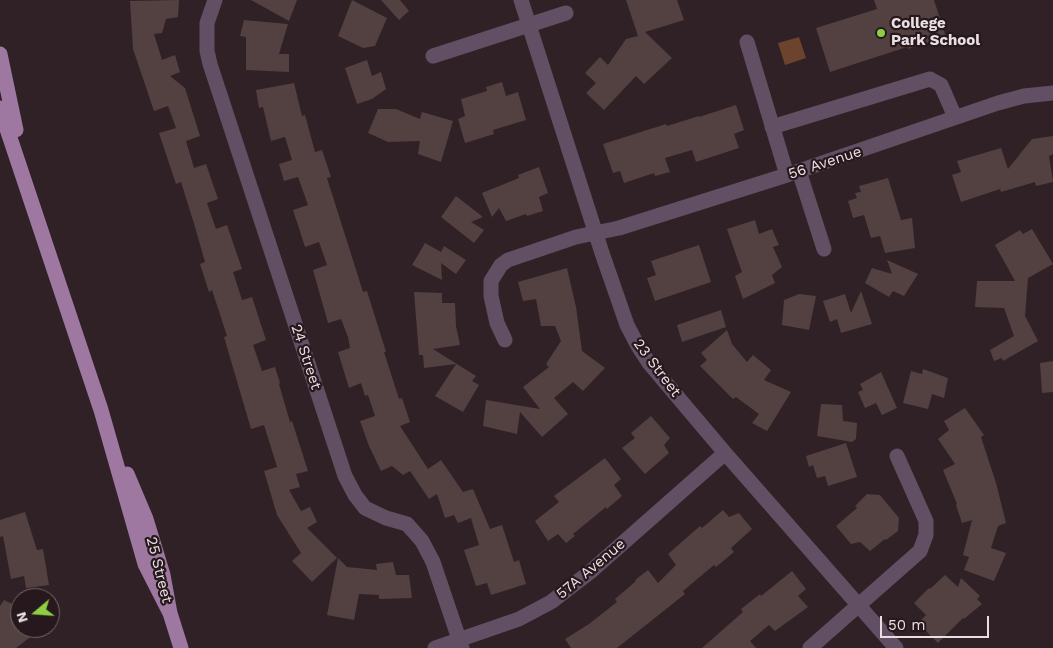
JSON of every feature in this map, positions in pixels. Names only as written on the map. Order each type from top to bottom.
[{"type":"main road","name":"25 Street","points":[[0,54],[30,193]]},
{"type":"main road","name":"25 Street","points":[[0,108],[101,410],[146,519],[164,575],[170,613],[181,648]]},
{"type":"street","name":"24 Street","points":[[215,0],[207,23],[206,36],[210,64],[346,476],[355,495],[365,508],[386,518],[408,524],[422,541],[433,562],[461,644]]},
{"type":"street","name":"23 Street","points":[[521,0],[627,325],[638,346],[649,363],[725,453],[896,648]]},
{"type":"street","points":[[433,56],[566,13]]},
{"type":"street","points":[[748,42],[772,127],[824,249]]},
{"type":"street","points":[[772,127],[930,78],[941,85],[954,117]]},
{"type":"street","name":"56 Avenue","points":[[505,340],[497,323],[490,296],[491,281],[501,265],[524,253],[576,237],[618,228],[793,173],[905,136],[954,117],[1024,96],[1053,94]]},
{"type":"street","name":"57A Avenue","points":[[435,648],[461,644],[518,620],[551,602],[590,572],[725,453]]},
{"type":"street","points":[[810,648],[920,551],[926,535],[926,521],[897,456]]},
{"type":"shaded area","points":[[799,37],[806,58],[785,65],[778,43]]},
{"type":"building","points":[[179,0],[178,17],[166,19],[162,33],[154,34],[162,60],[175,55],[180,72],[170,76],[185,88],[200,136],[186,141],[194,168],[206,164],[218,199],[207,203],[216,229],[227,225],[242,269],[233,272],[242,300],[252,297],[266,340],[253,345],[262,371],[275,367],[290,422],[292,421],[308,471],[296,474],[300,487],[289,490],[301,511],[310,507],[317,522],[307,528],[337,558],[312,582],[292,561],[301,553],[277,515],[264,471],[277,467],[264,425],[251,429],[224,337],[227,336],[212,290],[209,292],[200,264],[205,262],[195,227],[181,182],[176,184],[159,133],[176,128],[168,106],[154,111],[133,49],[130,1]]},
{"type":"building","points":[[251,0],[297,0],[289,21]]},
{"type":"building","points":[[352,0],[387,18],[375,46],[363,48],[338,36]]},
{"type":"building","points":[[381,0],[400,0],[409,11],[399,20]]},
{"type":"building","points":[[626,0],[677,0],[684,20],[645,32],[672,58],[644,84],[636,76],[604,110],[586,93],[596,83],[585,73],[600,57],[608,65],[626,39],[638,36]]},
{"type":"building","name":"College Park School","points":[[874,0],[934,0],[946,37],[908,49],[907,47],[830,72],[816,28],[877,9]]},
{"type":"building","points":[[244,20],[288,24],[279,54],[289,54],[289,72],[246,70],[246,37],[240,36]]},
{"type":"building","points":[[367,60],[372,76],[381,72],[386,89],[372,99],[357,104],[345,68]]},
{"type":"building","points":[[502,82],[506,96],[518,92],[526,120],[493,130],[494,134],[465,143],[458,119],[465,116],[461,99],[487,91],[486,87]]},
{"type":"building","points":[[294,83],[302,116],[305,115],[315,152],[322,150],[331,177],[327,178],[363,292],[367,291],[399,399],[402,398],[410,422],[400,426],[428,469],[441,460],[463,492],[473,489],[490,529],[502,525],[514,562],[519,560],[526,584],[491,595],[487,583],[476,586],[464,550],[479,545],[471,518],[458,523],[454,515],[445,518],[437,494],[429,499],[410,471],[403,475],[392,466],[381,471],[369,446],[360,421],[375,416],[368,395],[365,396],[361,383],[349,388],[338,352],[350,348],[348,337],[341,319],[328,323],[313,270],[327,265],[319,242],[305,247],[293,210],[308,205],[298,177],[284,181],[279,164],[292,160],[285,137],[271,141],[263,107],[259,108],[256,90]]},
{"type":"building","points":[[736,105],[744,130],[734,134],[739,148],[696,162],[692,150],[665,158],[670,172],[655,176],[654,173],[624,183],[620,171],[613,173],[603,144]]},
{"type":"building","points":[[378,109],[396,109],[420,119],[422,112],[453,121],[441,162],[418,154],[420,141],[388,142],[368,133]]},
{"type":"building","points":[[1053,136],[1053,154],[1049,156],[1053,182],[1036,186],[1035,182],[1001,192],[1000,189],[961,202],[952,175],[961,172],[957,161],[1001,148],[1008,169],[1032,139]]},
{"type":"building","points":[[539,167],[548,193],[539,197],[543,211],[527,216],[526,214],[506,221],[499,208],[492,217],[482,193],[519,178],[518,175]]},
{"type":"building","points":[[888,178],[901,220],[912,218],[915,248],[885,253],[880,236],[871,238],[864,215],[853,218],[848,201],[857,198],[855,193],[861,192],[859,186]]},
{"type":"building","points":[[456,196],[483,217],[471,222],[484,230],[474,243],[441,217]]},
{"type":"building","points":[[755,220],[759,234],[772,229],[779,245],[773,247],[782,267],[772,275],[775,283],[743,299],[735,276],[742,272],[727,229]]},
{"type":"building","points":[[1032,229],[1053,264],[1028,278],[1025,316],[1038,341],[1003,361],[1002,358],[994,361],[990,350],[1014,336],[1004,308],[975,307],[977,281],[1015,281],[995,245],[1020,230],[1023,234]]},
{"type":"building","points":[[425,243],[441,252],[444,246],[466,260],[456,274],[441,263],[442,280],[412,265]]},
{"type":"building","points":[[699,245],[711,282],[655,301],[647,278],[656,275],[651,261]]},
{"type":"building","points":[[887,260],[918,274],[904,296],[893,291],[889,297],[865,283],[872,268],[892,274]]},
{"type":"building","points":[[567,268],[576,307],[582,351],[605,368],[583,391],[573,382],[554,398],[568,414],[542,437],[520,412],[517,434],[483,426],[486,400],[540,409],[523,387],[549,367],[546,364],[561,341],[555,326],[541,326],[536,299],[523,301],[518,282]]},
{"type":"building","points":[[861,291],[872,324],[841,333],[837,319],[830,322],[823,301],[845,294],[851,313]]},
{"type":"building","points":[[414,292],[442,293],[442,303],[455,303],[456,326],[460,345],[433,349],[476,376],[472,381],[479,385],[463,412],[435,396],[456,364],[424,368],[423,355],[419,355]]},
{"type":"building","points":[[799,294],[816,296],[809,330],[782,325],[784,300]]},
{"type":"building","points":[[721,310],[726,327],[682,342],[677,325]]},
{"type":"building","points":[[727,330],[732,344],[747,362],[753,355],[771,370],[764,380],[791,392],[767,431],[752,423],[759,414],[736,397],[733,399],[700,366],[707,360],[701,353]]},
{"type":"building","points":[[1053,361],[1053,392],[1042,393],[1040,363]]},
{"type":"building","points":[[923,369],[948,378],[944,398],[932,394],[928,409],[903,403],[911,371],[922,374]]},
{"type":"building","points":[[881,372],[897,408],[882,415],[876,403],[865,408],[858,392],[863,390],[860,384]]},
{"type":"building","points":[[821,404],[842,405],[843,421],[857,423],[856,439],[852,442],[817,436]]},
{"type":"building","points":[[965,408],[984,435],[981,437],[996,483],[1006,523],[998,526],[991,548],[1006,553],[994,581],[964,570],[969,557],[963,555],[972,520],[962,523],[957,504],[943,470],[955,464],[938,439],[949,430],[944,421]]},
{"type":"building","points":[[651,416],[670,438],[664,445],[669,453],[645,474],[622,448],[635,438],[631,433]]},
{"type":"building","points":[[846,443],[857,477],[828,486],[825,476],[817,478],[813,465],[809,467],[806,456]]},
{"type":"building","points":[[605,458],[621,479],[614,485],[622,496],[573,534],[575,536],[566,543],[558,534],[548,541],[535,521],[559,502],[554,496]]},
{"type":"building","points":[[867,494],[880,495],[899,518],[898,531],[870,551],[860,542],[851,544],[836,526],[857,508],[855,506]]},
{"type":"building","points":[[723,510],[729,517],[739,513],[752,529],[731,548],[734,552],[716,567],[714,565],[683,591],[685,594],[617,648],[571,648],[565,639],[589,624],[617,602],[615,599],[648,570],[658,583],[676,565],[668,554],[700,526],[702,528]]},
{"type":"building","points":[[25,512],[37,550],[43,549],[49,585],[26,588],[24,576],[11,579],[3,536],[0,537],[0,520]]},
{"type":"building","points":[[338,558],[347,567],[377,570],[376,564],[393,562],[396,575],[409,575],[412,598],[379,599],[379,595],[359,594],[354,620],[327,615]]},
{"type":"building","points":[[792,571],[806,589],[798,596],[808,607],[775,631],[769,625],[750,641],[756,648],[702,648],[743,612],[741,609],[760,594],[761,596]]},
{"type":"building","points":[[945,575],[958,587],[961,578],[980,596],[977,599],[982,604],[963,618],[938,643],[918,623],[926,615],[914,603]]},
{"type":"building","points":[[4,600],[10,603],[10,638],[29,638],[16,648],[0,648],[0,606]]},
{"type":"place","name":"College Park School","points":[[881,33]]}]
